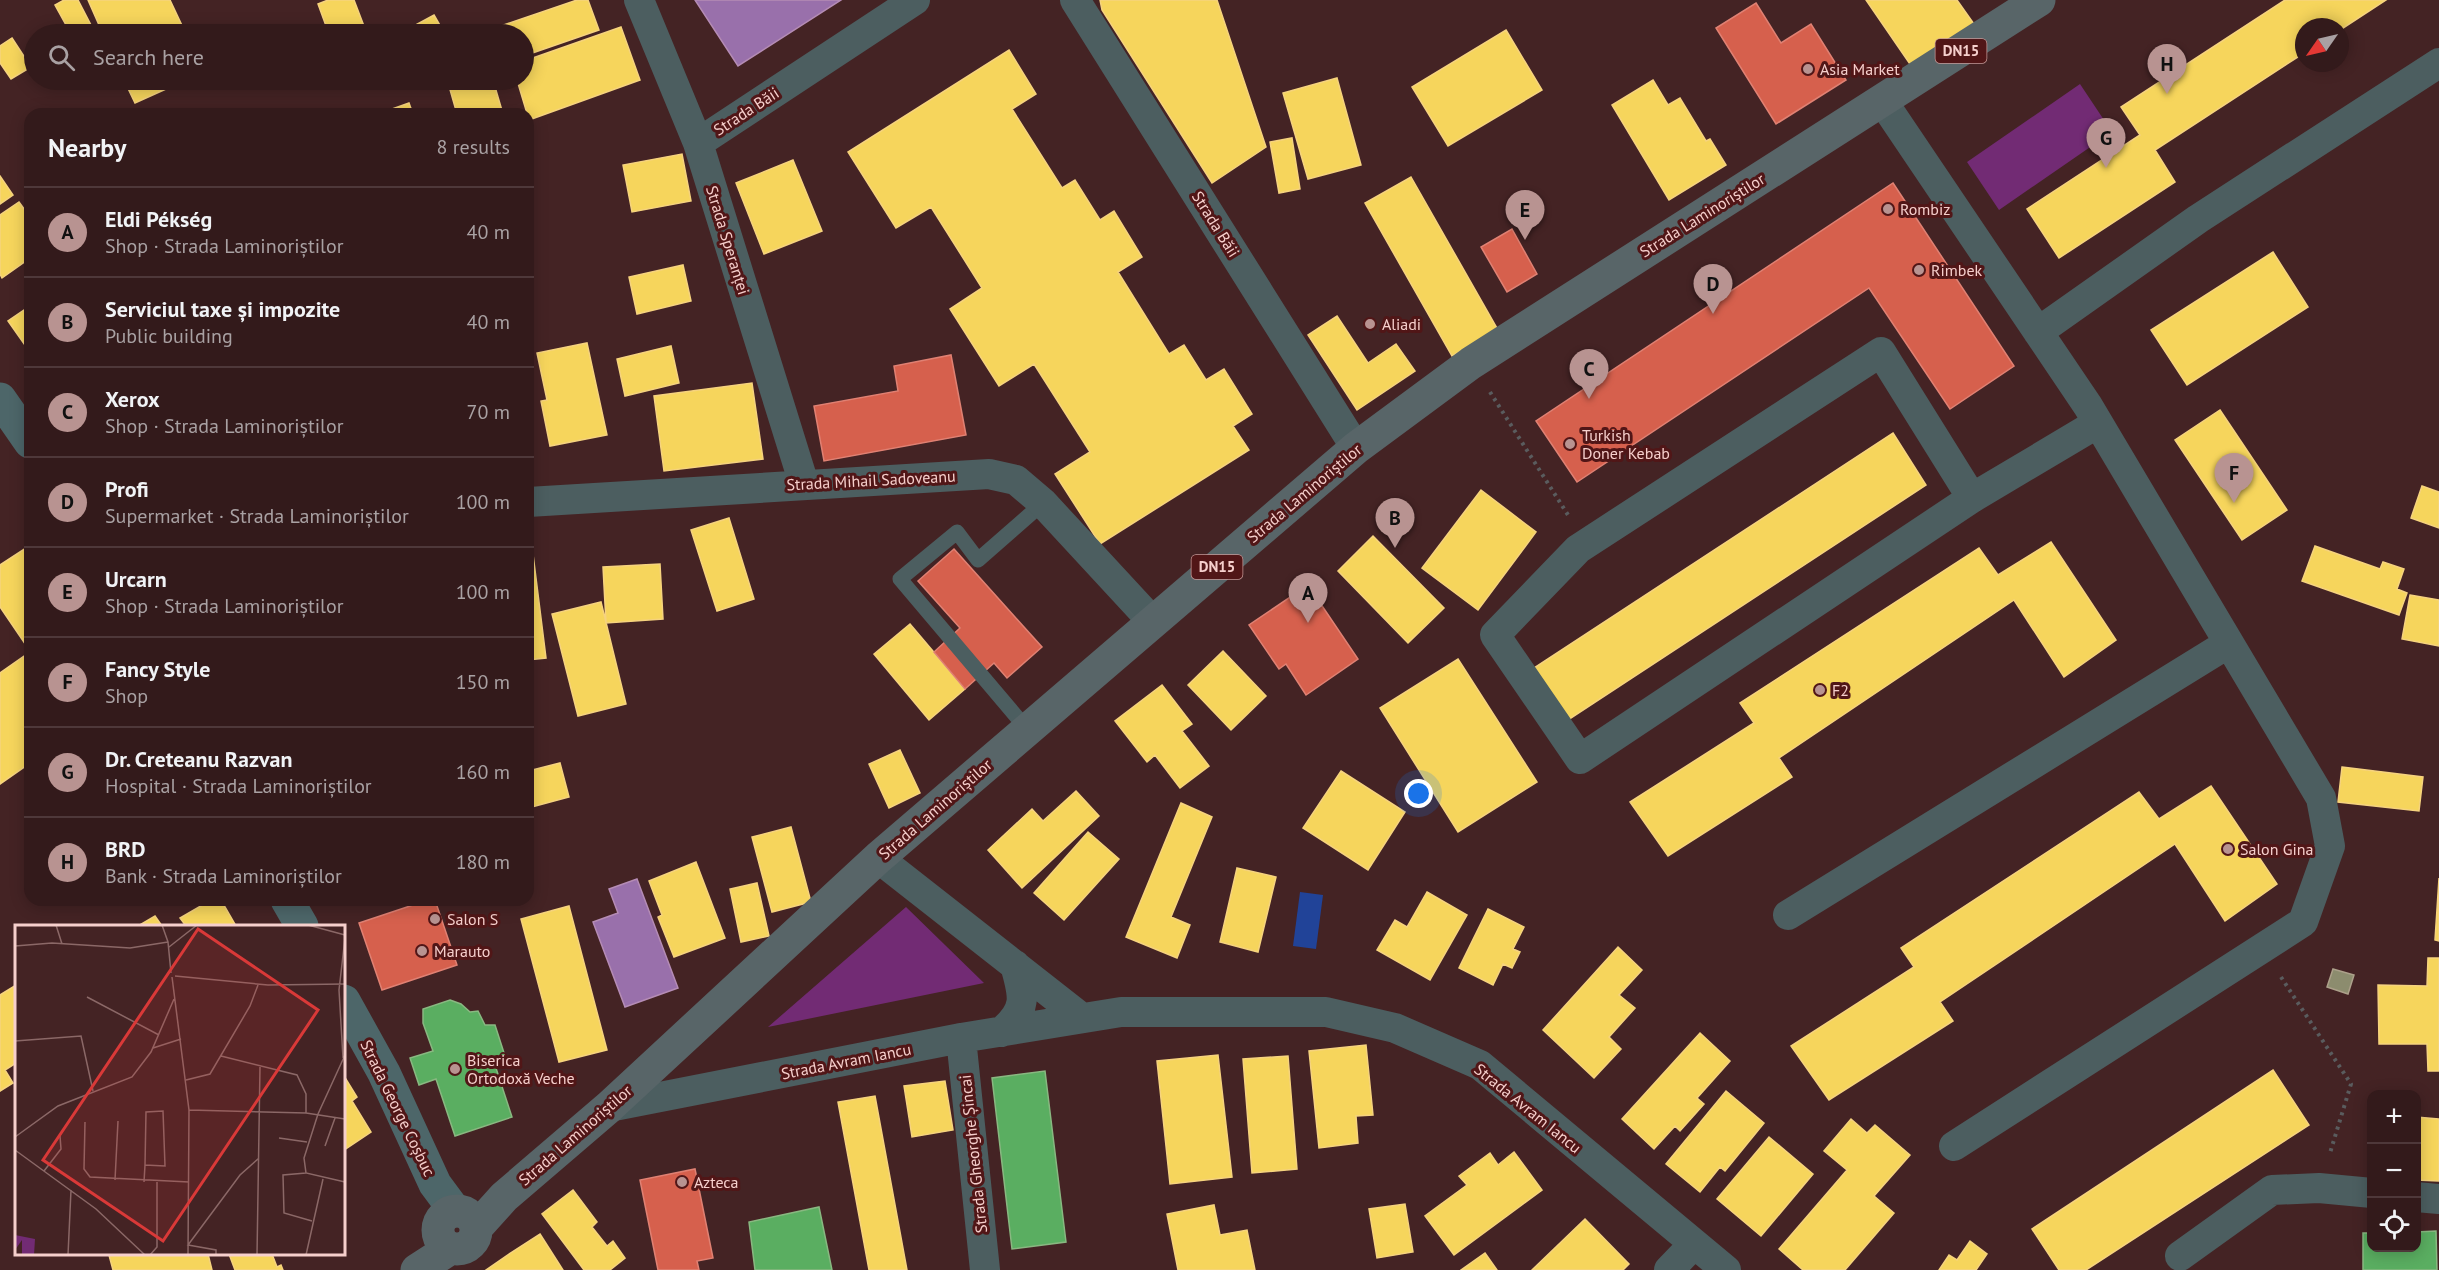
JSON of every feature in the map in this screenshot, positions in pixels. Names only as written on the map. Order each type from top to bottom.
[{"type":"main road","name":"Strada Laminoriștilor","points":[[418,1269],[455,1226],[504,1197],[609,1107],[878,858],[1356,448],[1471,363],[1883,102],[2039,0]]},
{"type":"main road","points":[[0,399],[24,433]]},
{"type":"main road","points":[[290,906],[301,925]]},
{"type":"main road","name":"Strada George Coșbuc","points":[[345,1003],[384,1073],[455,1226]]},
{"type":"street","name":"Strada Speranței","points":[[639,0],[698,143],[804,484]]},
{"type":"street","name":"Strada Băii","points":[[698,143],[915,0]]},
{"type":"street","name":"Strada Băii","points":[[1075,0],[1356,448]]},
{"type":"street","points":[[2038,332],[2198,219],[2439,63]]},
{"type":"street","points":[[1883,102],[2098,423],[2321,798],[2330,846],[2303,922],[1954,1146]]},
{"type":"street","points":[[1972,498],[1881,352],[1586,543],[1495,635],[1580,759],[1972,498],[2098,423]]},
{"type":"street","name":"Strada Mihail Sadoveanu","points":[[534,502],[989,474],[1016,480],[1042,503],[1153,622]]},
{"type":"street","points":[[1788,915],[2229,643]]},
{"type":"street","points":[[878,858],[1082,1018]]},
{"type":"street","points":[[1001,1032],[1015,1020],[1022,1005],[1022,988],[1015,965]]},
{"type":"street","name":"Strada Avram Iancu","points":[[609,1107],[961,1038],[1121,1012],[1326,1012],[1395,1028],[1479,1065],[1726,1270]]},
{"type":"street","name":"Strada Gheorghe Șincai","points":[[961,1038],[985,1270]]},
{"type":"street","points":[[2180,1256],[2272,1190],[2319,1188],[2367,1193]]},
{"type":"street","points":[[2421,1197],[2439,1199]]},
{"type":"street","points":[[1669,1270],[1694,1244]]},
{"type":"lane","points":[[1027,729],[900,579],[957,532],[978,560],[1042,503]]},
{"type":"path","points":[[1471,363],[1586,543]]},
{"type":"path","points":[[2263,948],[2351,1084],[2319,1188]]},
{"type":"shaded area","points":[[2080,84],[2112,132],[1999,210],[1967,162]]},
{"type":"shaded area","points":[[906,907],[984,983],[768,1027]]},
{"type":"water","points":[[1300,892],[1323,895],[1316,949],[1293,946]]},
{"type":"building: Homes","points":[[64,0],[78,0],[90,24],[65,24],[55,5]]},
{"type":"building: Homes","points":[[88,0],[170,0],[181,24],[99,24]]},
{"type":"building: Homes","points":[[328,0],[354,0],[363,24],[325,24],[318,4]]},
{"type":"building: Homes","points":[[577,0],[588,0],[599,30],[534,53],[534,24],[506,24]]},
{"type":"building: Homes","points":[[1100,0],[1217,0],[1266,147],[1212,183],[1102,10]]},
{"type":"building: Homes","points":[[1866,0],[1957,0],[1974,24],[1912,67]]},
{"type":"building: Homes","points":[[2285,0],[2386,0],[2349,24],[2349,18],[2295,18],[2295,59],[2155,150],[2175,182],[2059,258],[2027,209],[2140,135],[2121,107]]},
{"type":"building: Homes","points":[[434,15],[439,24],[417,24]]},
{"type":"building: Homes","points":[[621,27],[640,80],[534,118],[534,108],[525,108],[520,90],[534,90],[534,57]]},
{"type":"building: Homes","points":[[1506,30],[1542,90],[1448,146],[1412,87]]},
{"type":"building: Homes","points":[[12,38],[24,56],[24,71],[11,79],[0,63],[0,46]]},
{"type":"building: Homes","points":[[1009,50],[1036,94],[1012,109],[1062,188],[1075,180],[1100,220],[1114,211],[1142,257],[1118,272],[1169,354],[1184,345],[1206,380],[1224,369],[1252,414],[1233,426],[1249,450],[1100,544],[1055,474],[1090,452],[1034,364],[999,386],[950,309],[982,288],[931,207],[896,228],[848,152]]},
{"type":"building: Homes","points":[[1337,78],[1361,165],[1308,179],[1283,93]]},
{"type":"building: Homes","points":[[1653,80],[1668,105],[1680,98],[1706,141],[1710,139],[1726,165],[1669,200],[1612,105]]},
{"type":"building: Homes","points":[[129,90],[164,90],[135,103]]},
{"type":"building: Homes","points":[[450,90],[496,90],[501,108],[455,108]]},
{"type":"building: Homes","points":[[409,103],[411,108],[395,108]]},
{"type":"building: Homes","points":[[1292,138],[1300,189],[1279,193],[1270,142]]},
{"type":"building: Homes","points":[[682,154],[691,201],[632,212],[623,165]]},
{"type":"building: Homes","points":[[793,160],[822,231],[764,254],[736,183]]},
{"type":"building: Homes","points":[[0,176],[13,195],[0,204]]},
{"type":"building: Homes","points":[[1411,177],[1498,330],[1452,356],[1365,203]]},
{"type":"building: Homes","points":[[19,202],[24,209],[24,262],[2,278],[0,274],[0,215]]},
{"type":"building: Homes","points":[[2273,252],[2308,307],[2187,385],[2151,330]]},
{"type":"building: Homes","points":[[683,265],[691,301],[637,314],[629,277]]},
{"type":"building: Homes","points":[[24,310],[24,344],[8,321]]},
{"type":"building: Homes","points":[[1337,316],[1368,363],[1396,344],[1415,371],[1357,410],[1308,335]]},
{"type":"building: Homes","points":[[587,343],[607,435],[550,446],[541,401],[547,400],[537,353]]},
{"type":"building: Homes","points":[[671,346],[679,383],[625,396],[617,359]]},
{"type":"building: Homes","points":[[752,383],[763,459],[664,471],[654,396]]},
{"type":"building: Homes","points":[[2220,410],[2287,510],[2242,540],[2175,440]]},
{"type":"building: Homes","points":[[1893,433],[1926,485],[1568,720],[1534,668]]},
{"type":"building: Homes","points":[[2422,486],[2439,492],[2439,528],[2411,518]]},
{"type":"building: Homes","points":[[1481,490],[1536,532],[1478,610],[1422,568]]},
{"type":"building: Homes","points":[[729,518],[754,599],[717,611],[691,530]]},
{"type":"building: Homes","points":[[1373,536],[1444,608],[1408,643],[1338,571]]},
{"type":"building: Homes","name":"F2","points":[[2051,542],[2116,640],[2064,677],[2014,600],[1779,758],[1792,777],[1668,856],[1630,802],[1754,723],[1740,703],[1979,548],[1998,575]]},
{"type":"building: Homes","points":[[2315,546],[2380,569],[2383,562],[2404,569],[2397,589],[2407,593],[2399,615],[2302,581]]},
{"type":"building: Homes","points":[[24,549],[24,642],[0,607],[0,565]]},
{"type":"building: Homes","points":[[534,562],[546,658],[534,659]]},
{"type":"building: Homes","points":[[660,564],[663,619],[606,623],[603,567]]},
{"type":"building: Homes","points":[[2410,595],[2439,600],[2439,646],[2402,639]]},
{"type":"building: Homes","points":[[601,602],[626,704],[578,716],[552,614]]},
{"type":"building: Homes","points":[[910,624],[965,689],[929,720],[874,654]]},
{"type":"building: Homes","points":[[1223,651],[1266,696],[1231,730],[1188,685]]},
{"type":"building: Homes","points":[[24,656],[24,767],[0,784],[0,673]]},
{"type":"building: Homes","points":[[1458,659],[1537,782],[1458,832],[1380,708]]},
{"type":"building: Homes","points":[[1162,685],[1192,724],[1182,731],[1209,766],[1180,788],[1155,755],[1147,762],[1115,721]]},
{"type":"building: Homes","points":[[900,750],[920,793],[889,808],[869,764]]},
{"type":"building: Homes","points":[[560,763],[569,797],[534,806],[534,770]]},
{"type":"building: Homes","points":[[2342,767],[2423,777],[2419,811],[2338,802]]},
{"type":"building: Homes","points":[[1341,771],[1405,812],[1368,870],[1303,828]]},
{"type":"building: Homes","points":[[2211,786],[2277,884],[2225,921],[2175,844],[1940,1002],[1953,1021],[1829,1100],[1791,1046],[1914,967],[1901,948],[2139,792],[2159,819]]},
{"type":"building: Homes","points":[[1076,791],[1099,816],[1022,888],[988,850],[1032,809],[1043,821]]},
{"type":"building: Homes","points":[[1181,803],[1212,817],[1171,917],[1190,925],[1177,958],[1126,937]]},
{"type":"building: Homes","points":[[791,827],[811,902],[772,912],[752,837]]},
{"type":"building: Homes","points":[[1088,832],[1119,859],[1064,920],[1034,893]]},
{"type":"building: Homes","points":[[696,862],[725,938],[674,957],[658,917],[662,915],[649,881]]},
{"type":"building: Homes","points":[[1237,868],[1276,877],[1258,952],[1220,942]]},
{"type":"building: Homes","points":[[2439,878],[2439,941],[2435,940]]},
{"type":"building: Homes","points":[[757,883],[769,936],[741,942],[730,889]]},
{"type":"building: Homes","points":[[1427,892],[1467,915],[1430,980],[1377,950],[1395,920],[1407,927]]},
{"type":"building: Homes","points":[[201,906],[224,906],[235,925],[185,925],[180,918]]},
{"type":"building: Homes","points":[[569,906],[607,1050],[559,1062],[521,919]]},
{"type":"building: Homes","points":[[1488,909],[1524,927],[1513,949],[1520,952],[1512,968],[1503,964],[1493,985],[1459,968]]},
{"type":"building: Homes","points":[[155,916],[161,925],[140,925]]},
{"type":"building: Homes","points":[[1618,947],[1642,970],[1619,995],[1635,1008],[1609,1037],[1621,1049],[1594,1078],[1543,1030]]},
{"type":"building: Homes","points":[[2428,958],[2439,958],[2439,1071],[2428,1071],[2427,1044],[2379,1044],[2378,985],[2427,986]]},
{"type":"building: Homes","points":[[15,986],[15,1064],[5,1070],[13,1083],[0,1091],[0,995]]},
{"type":"building: Homes","points":[[1700,1033],[1730,1061],[1697,1098],[1704,1104],[1680,1131],[1675,1126],[1654,1149],[1622,1119]]},
{"type":"building: Homes","points":[[1366,1045],[1373,1115],[1356,1116],[1358,1143],[1319,1148],[1309,1051]]},
{"type":"building: Homes","points":[[1218,1055],[1232,1177],[1170,1184],[1157,1061]]},
{"type":"building: Homes","points":[[1288,1056],[1297,1169],[1252,1173],[1243,1059]]},
{"type":"building: Homes","points":[[2273,1070],[2309,1125],[2086,1270],[2059,1270],[2032,1229]]},
{"type":"building: Homes","points":[[345,1078],[357,1097],[352,1101],[371,1132],[345,1149]]},
{"type":"building: Homes","points":[[945,1081],[953,1130],[912,1137],[904,1086]]},
{"type":"building: Homes","points":[[1726,1091],[1764,1123],[1725,1171],[1720,1167],[1700,1192],[1666,1164]]},
{"type":"building: Homes","points":[[875,1096],[907,1270],[869,1270],[838,1102]]},
{"type":"building: Homes","points":[[2421,1117],[2439,1119],[2439,1181],[2421,1180]]},
{"type":"building: Homes","points":[[1851,1119],[1867,1133],[1875,1125],[1910,1155],[1874,1196],[1894,1213],[1845,1270],[1803,1270],[1779,1249],[1847,1170],[1824,1151]]},
{"type":"building: Homes","points":[[1769,1137],[1813,1174],[1761,1236],[1717,1199]]},
{"type":"building: Homes","points":[[1514,1152],[1542,1190],[1454,1255],[1425,1216],[1467,1185],[1459,1176],[1490,1153],[1498,1165]]},
{"type":"building: Homes","points":[[573,1190],[597,1222],[592,1227],[607,1246],[613,1241],[625,1258],[610,1270],[584,1270],[542,1214]]},
{"type":"building: Homes","points":[[1405,1204],[1413,1252],[1377,1258],[1369,1209]]},
{"type":"building: Homes","points":[[1214,1205],[1220,1235],[1247,1230],[1255,1270],[1178,1270],[1167,1214]]},
{"type":"building: Homes","points":[[1585,1219],[1629,1264],[1623,1270],[1532,1270]]},
{"type":"building: Homes","points":[[540,1234],[563,1270],[486,1270],[512,1252]]},
{"type":"building: Homes","points":[[1970,1241],[1987,1254],[1976,1270],[1939,1270],[1949,1255],[1957,1260]]},
{"type":"building: Homes","points":[[1485,1253],[1497,1270],[1461,1270]]},
{"type":"building: Homes","points":[[109,1255],[208,1255],[212,1270],[113,1270]]},
{"type":"building: Homes","points":[[229,1255],[272,1255],[277,1267],[281,1265],[283,1270],[235,1270]]},
{"type":"building: Shops","points":[[1756,3],[1781,43],[1811,24],[1846,80],[1776,124],[1716,28]]},
{"type":"building: Shops","points":[[1893,183],[2014,366],[1950,409],[1869,288],[1577,482],[1536,421]]},
{"type":"building: Shops","points":[[1512,229],[1537,274],[1507,292],[1481,247]]},
{"type":"building: Shops","points":[[951,355],[966,435],[824,461],[814,406],[898,391],[894,366]]},
{"type":"building: Shops","points":[[954,549],[1042,647],[1007,678],[994,663],[965,689],[934,652],[960,628],[918,581]]},
{"type":"building: Shops","points":[[1308,585],[1358,659],[1306,695],[1286,664],[1279,669],[1249,625]]},
{"type":"building: Shops","points":[[410,906],[437,906],[457,965],[382,990],[359,923]]},
{"type":"building: Shops","points":[[695,1169],[713,1258],[697,1261],[699,1270],[658,1270],[640,1180]]},
{"type":"building: Offices","points":[[695,0],[841,0],[738,66]]},
{"type":"building: Offices","points":[[637,879],[678,988],[625,1007],[593,922],[618,913],[609,889]]},
{"type":"building: Public","name":"Biserica Ortodoxă Veche","points":[[450,1000],[461,1004],[470,1012],[478,1011],[485,1025],[495,1025],[505,1056],[493,1059],[512,1117],[455,1136],[436,1079],[419,1085],[410,1058],[433,1051],[423,1023],[423,1009]]},
{"type":"building: Public","points":[[1045,1071],[1066,1242],[1012,1249],[992,1078]]},
{"type":"building: Public","points":[[819,1207],[832,1270],[755,1270],[749,1222]]},
{"type":"building: Public","points":[[2436,1231],[2437,1270],[2363,1270],[2363,1233],[2367,1233],[2367,1252],[2421,1252],[2421,1232]]},
{"type":"building: Industry","points":[[2333,969],[2354,975],[2348,994],[2327,987]]},
{"type":"place","name":"Asia Market","points":[[1808,69]]},
{"type":"place","name":"BRD","points":[[2167,94]]},
{"type":"place","name":"Dr. Creteanu Razvan","points":[[2106,168]]},
{"type":"place","name":"Rombiz","points":[[1888,209]]},
{"type":"place","name":"Urcarn","points":[[1525,240]]},
{"type":"place","name":"Rimbek","points":[[1919,270]]},
{"type":"place","name":"Profi","points":[[1713,314]]},
{"type":"place","name":"Aliadi","points":[[1370,324]]},
{"type":"place","name":"Xerox","points":[[1589,399]]},
{"type":"place","name":"Turkish Doner Kebab","points":[[1570,444]]},
{"type":"place","name":"Fancy Style","points":[[2234,503]]},
{"type":"place","name":"Serviciul taxe și impozite","points":[[1395,548]]},
{"type":"place","name":"Eldi Pékség","points":[[1308,623]]},
{"type":"place","name":"F2","points":[[1820,690]]},
{"type":"place","name":"Salon Gina","points":[[2228,849]]},
{"type":"place","name":"Salon S","points":[[435,919]]},
{"type":"place","name":"Marauto","points":[[422,951]]},
{"type":"place","name":"Biserica Ortodoxă Veche","points":[[455,1069]]},
{"type":"place","name":"Azteca","points":[[682,1182]]}]
